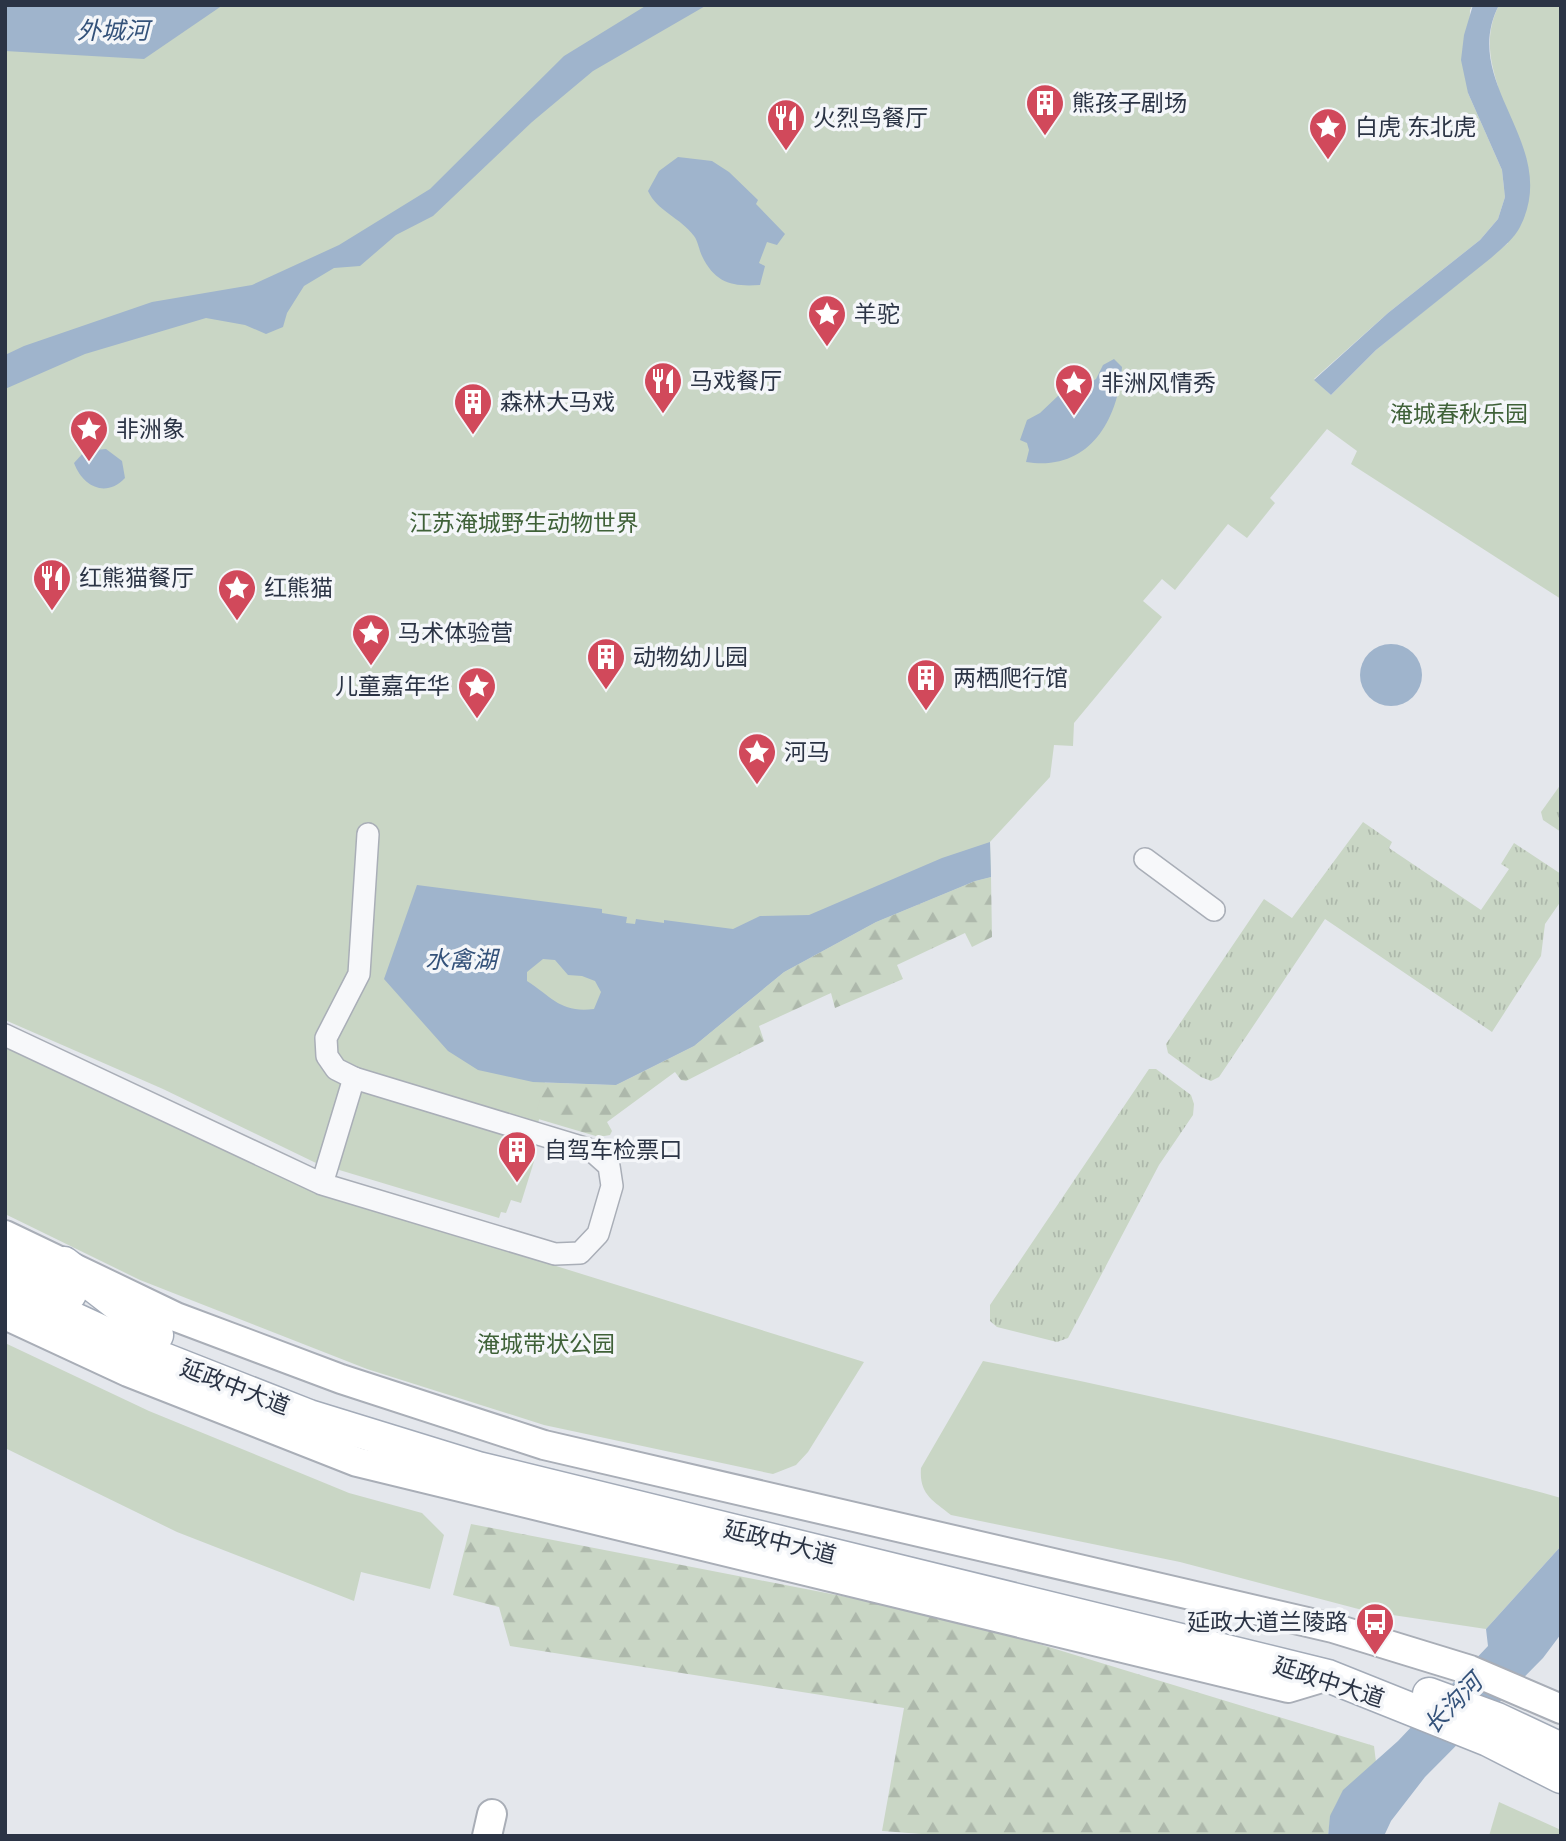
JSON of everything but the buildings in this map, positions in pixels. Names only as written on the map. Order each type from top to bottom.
[{"type":"main road","name":"延政中大道","points":[[5,1262],[158,1335],[311,1396],[479,1450],[1329,1666],[1493,1730],[1561,1749]]},
{"type":"main road","points":[[64,1263],[158,1335]]},
{"type":"main road","name":"延政中大道","points":[[5,1287],[146,1352],[309,1416],[478,1468],[1329,1666]]},
{"type":"main road","name":"延政中大道","points":[[1493,1730],[1561,1777]]},
{"type":"street","points":[[5,1035],[322,1184],[555,1254],[580,1253],[598,1234],[612,1186],[609,1166],[591,1150],[354,1078],[336,1069],[327,1056],[326,1038],[359,974],[368,834]]},
{"type":"street","points":[[1145,859],[1214,910]]},
{"type":"street","points":[[322,1184],[354,1078]]},
{"type":"street","points":[[5,1235],[176,1317],[341,1379],[544,1445],[1333,1628],[1470,1670],[1561,1709]]},
{"type":"street","points":[[5,1315],[128,1372],[357,1462],[1288,1688],[1329,1666]]},
{"type":"green space","name":"江苏淹城野生动物世界","points":[[5,5],[1473,5],[1470,10],[1468,93],[1502,170],[1505,197],[1498,219],[1480,240],[1388,313],[1314,379],[1331,395],[1376,350],[1508,243],[1498,86],[1490,46],[1492,26],[1499,5],[1561,5],[1561,599],[1351,464],[1357,451],[1327,429],[1270,498],[1275,503],[1247,538],[1228,524],[1175,590],[1162,579],[1143,601],[1162,617],[1074,723],[1073,746],[1054,745],[1050,777],[990,842],[991,877],[975,881],[876,922],[784,972],[694,1046],[616,1085],[545,1082],[537,1110],[541,1112],[530,1153],[536,1155],[521,1203],[511,1200],[506,1213],[501,1212],[499,1218],[316,1163],[163,1089],[5,1020]]},
{"type":"green space","points":[[1561,784],[1561,832],[1543,820],[1541,812]]},
{"type":"green space","points":[[1363,822],[1392,842],[1389,848],[1481,910],[1509,869],[1501,864],[1514,843],[1561,874],[1561,901],[1545,924],[1541,956],[1492,1032],[1325,919],[1219,1077],[1211,1081],[1201,1077],[1168,1053],[1166,1044],[1264,899],[1292,918]]},
{"type":"green space","points":[[991,877],[992,937],[972,947],[965,933],[897,965],[903,979],[835,1008],[831,993],[759,1026],[764,1041],[686,1081],[681,1080],[675,1072],[607,1122],[612,1131],[610,1135],[599,1137],[346,1062],[533,1082],[616,1085],[694,1046],[784,972],[876,922],[975,881]]},
{"type":"green space","name":"淹城带状公园","points":[[5,1045],[306,1188],[864,1362],[808,1452],[796,1465],[773,1474],[544,1425],[367,1369],[140,1280],[5,1214]]},
{"type":"green space","points":[[1149,1069],[1156,1069],[1191,1095],[1193,1115],[1159,1165],[1068,1338],[1057,1342],[997,1327],[990,1321],[990,1305]]},
{"type":"green space","points":[[5,1343],[149,1411],[349,1493],[422,1513],[444,1535],[430,1589],[361,1572],[354,1601],[177,1532],[5,1448]]},
{"type":"green space","points":[[983,1361],[1274,1424],[1561,1498],[1561,1546],[1486,1629],[1366,1611],[1180,1562],[951,1515],[928,1496],[922,1484],[921,1468]]},
{"type":"green space","points":[[471,1524],[950,1617],[1374,1746],[1376,1762],[1343,1793],[1333,1811],[1328,1836],[948,1836],[882,1831],[904,1708],[510,1646],[499,1607],[453,1595]]},
{"type":"green space","points":[[1499,1802],[1561,1830],[1561,1836],[1489,1836]]},
{"type":"water","name":"外城河","points":[[5,5],[223,5],[144,59],[5,51]]},
{"type":"water","points":[[647,5],[707,5],[593,71],[532,122],[433,216],[396,235],[360,266],[334,268],[304,286],[287,313],[283,327],[266,334],[245,325],[206,318],[85,354],[5,389],[5,355],[24,346],[152,302],[252,285],[339,245],[430,189],[564,56]]},
{"type":"water","points":[[1473,5],[1499,5],[1490,34],[1491,61],[1529,168],[1529,197],[1520,227],[1499,251],[1376,350],[1331,395],[1314,380],[1388,313],[1480,240],[1498,219],[1505,197],[1502,170],[1468,93],[1461,60],[1464,35]]},
{"type":"water","points":[[678,157],[712,161],[729,172],[758,200],[756,204],[785,234],[777,245],[767,242],[759,263],[765,266],[760,285],[733,284],[719,278],[707,265],[694,236],[652,198],[648,191],[659,171]]},
{"type":"water","points":[[1114,359],[1122,367],[1119,387],[1114,406],[1096,439],[1083,451],[1067,459],[1048,463],[1026,462],[1029,450],[1027,443],[1020,440],[1027,420],[1040,413],[1059,395],[1068,397],[1096,379],[1103,365]]},
{"type":"water","points":[[106,449],[122,461],[125,478],[110,487],[96,487],[83,478],[74,463],[85,451]]},
{"type":"water","points":[[1385,644],[1397,644],[1413,653],[1420,663],[1420,687],[1413,697],[1397,706],[1385,706],[1374,701],[1365,692],[1360,681],[1360,669],[1365,658],[1374,649]]},
{"type":"water","name":"水禽湖","points":[[990,842],[991,877],[975,881],[876,922],[784,972],[694,1046],[616,1085],[533,1082],[478,1070],[448,1051],[384,979],[417,885],[602,909],[602,913],[627,917],[626,923],[635,924],[636,919],[664,923],[664,920],[733,929],[760,916],[809,915],[942,858]],"holes":[[[543,959],[555,960],[568,975],[595,981],[601,992],[594,1009],[573,1009],[565,1006],[527,981],[527,972]]]},
{"type":"water","name":"长沟河","points":[[1561,1546],[1561,1634],[1543,1658],[1425,1777],[1391,1821],[1384,1836],[1328,1836],[1330,1816],[1343,1790],[1398,1741],[1488,1646],[1486,1629]]},
{"type":"place","name":"熊孩子剧场","points":[[1045,137]]},
{"type":"place","name":"火烈鸟餐厅","points":[[786,152]]},
{"type":"place","name":"白虎 东北虎","points":[[1328,161]]},
{"type":"place","name":"羊驼","points":[[827,348]]},
{"type":"place","name":"马戏餐厅","points":[[663,415]]},
{"type":"place","name":"非洲风情秀","points":[[1074,417]]},
{"type":"place","name":"森林大马戏","points":[[473,436]]},
{"type":"place","name":"非洲象","points":[[89,463]]},
{"type":"place","name":"红熊猫餐厅","points":[[52,612]]},
{"type":"place","name":"红熊猫","points":[[237,622]]},
{"type":"place","name":"马术体验营","points":[[371,667]]},
{"type":"place","name":"动物幼儿园","points":[[606,691]]},
{"type":"place","name":"两栖爬行馆","points":[[926,712]]},
{"type":"place","name":"儿童嘉年华","points":[[477,720]]},
{"type":"place","name":"河马","points":[[757,786]]},
{"type":"place","name":"自驾车检票口","points":[[517,1184]]},
{"type":"place","name":"延政大道兰陵路","points":[[1375,1656]]},
{"type":"park label","name":"淹城春秋乐园","points":[[1459,414]]}]
